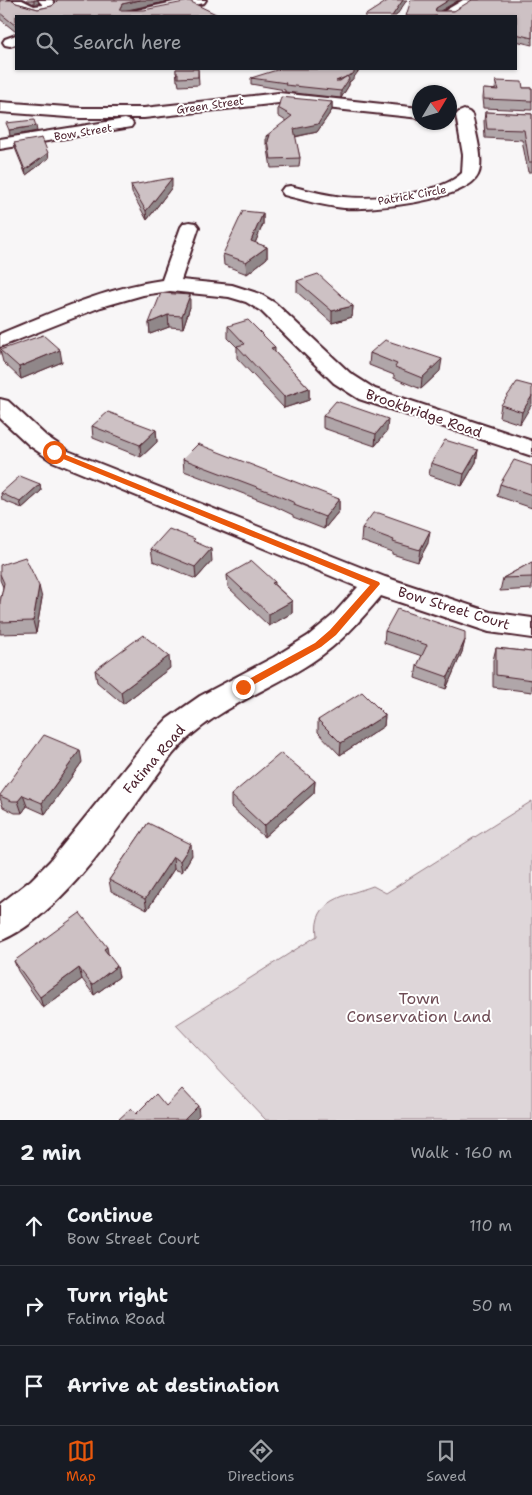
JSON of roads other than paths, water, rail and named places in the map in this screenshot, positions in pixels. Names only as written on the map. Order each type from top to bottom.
[{"type":"street","points":[[14,0],[27,10],[34,11],[52,7],[44,0]]},
{"type":"street","points":[[445,15],[472,0]]},
{"type":"street","points":[[142,15],[155,14],[193,2],[207,13]]},
{"type":"street","name":"Green Street","points":[[0,107],[100,113],[163,112],[279,98],[412,111]]},
{"type":"street","name":"Bow Street","points":[[0,144],[115,127],[163,112]]},
{"type":"street","points":[[457,114],[484,115]]},
{"type":"street","name":"Patrick Circle","points":[[290,191],[331,201],[362,204],[431,194],[454,188],[464,182],[471,171],[457,114]]},
{"type":"street","points":[[170,285],[190,227]]},
{"type":"street","name":"Brookbridge Road","points":[[0,340],[141,288],[170,285],[218,289],[253,298],[276,313],[342,378],[367,394],[532,449]]},
{"type":"street","name":"Bow Street Court","points":[[0,406],[38,441],[60,456],[376,584],[489,622],[532,628]]},
{"type":"street","name":"Fatima Road","points":[[0,924],[30,903],[58,877],[129,786],[178,728],[243,687],[318,645],[333,632],[376,584]]},
{"type":"park label","name":"Town Conservation Land","points":[[419,1007]]}]
